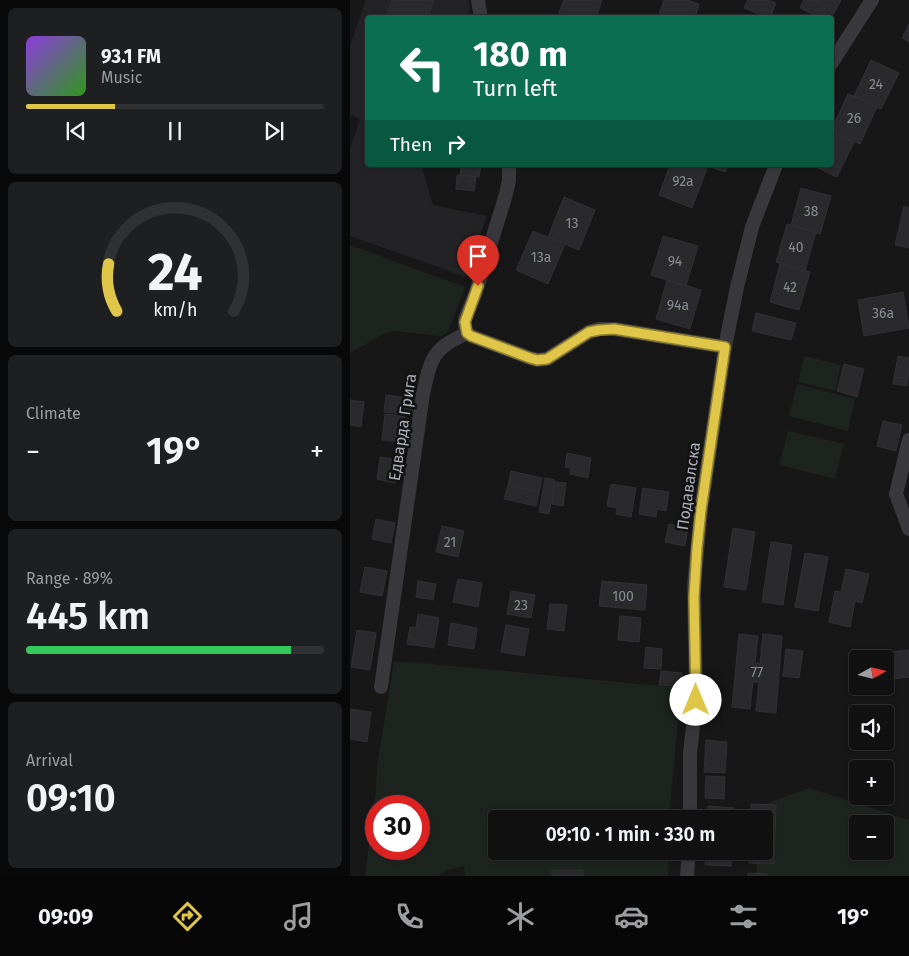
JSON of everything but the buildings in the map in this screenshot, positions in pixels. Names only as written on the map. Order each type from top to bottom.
[{"type":"street","points":[[478,0],[481,15]]},
{"type":"street","points":[[834,59],[872,0]]},
{"type":"street","points":[[509,167],[506,194],[466,319],[467,333],[537,360],[547,359],[589,332],[599,330],[614,329],[725,347]]},
{"type":"street","name":"Подавалска","points":[[690,810],[690,753],[696,700],[694,601],[701,510],[725,347],[737,287],[752,227],[775,167]]},
{"type":"street","name":"Едварда Грига","points":[[381,687],[428,373],[437,353],[443,347],[467,333]]},
{"type":"street","points":[[909,440],[896,494],[909,529]]},
{"type":"street","points":[[687,876],[688,860]]},
{"type":"shaded area","points":[[366,0],[468,0],[470,10],[468,15],[365,15],[365,167],[424,167],[423,171],[433,205],[487,216],[466,277],[350,236],[350,149],[360,119],[352,115],[350,119],[350,46]]},
{"type":"shaded area","points":[[350,245],[465,287],[447,333],[439,336],[394,331],[382,335],[350,353]]},
{"type":"shaded area","points":[[804,356],[841,365],[835,391],[798,382]]},
{"type":"shaded area","points":[[797,384],[855,399],[848,431],[789,416]]},
{"type":"shaded area","points":[[788,431],[844,444],[835,479],[779,465]]},
{"type":"shaded area","points":[[394,662],[681,688],[670,810],[488,810],[488,860],[669,860],[668,876],[465,876],[464,866],[445,871],[439,876],[365,876],[367,860],[430,860],[430,795],[375,795],[377,766]]},
{"type":"shaded area","points":[[809,788],[849,801],[849,805],[862,805],[893,815],[849,815],[849,860],[894,860],[894,815],[909,820],[909,876],[757,876],[757,860],[773,860],[773,810],[761,810],[759,806]]},
{"type":"route","points":[[478,286],[465,322],[467,333],[537,360],[547,359],[589,332],[599,330],[614,329],[725,347],[697,548],[694,585],[696,700]]}]
